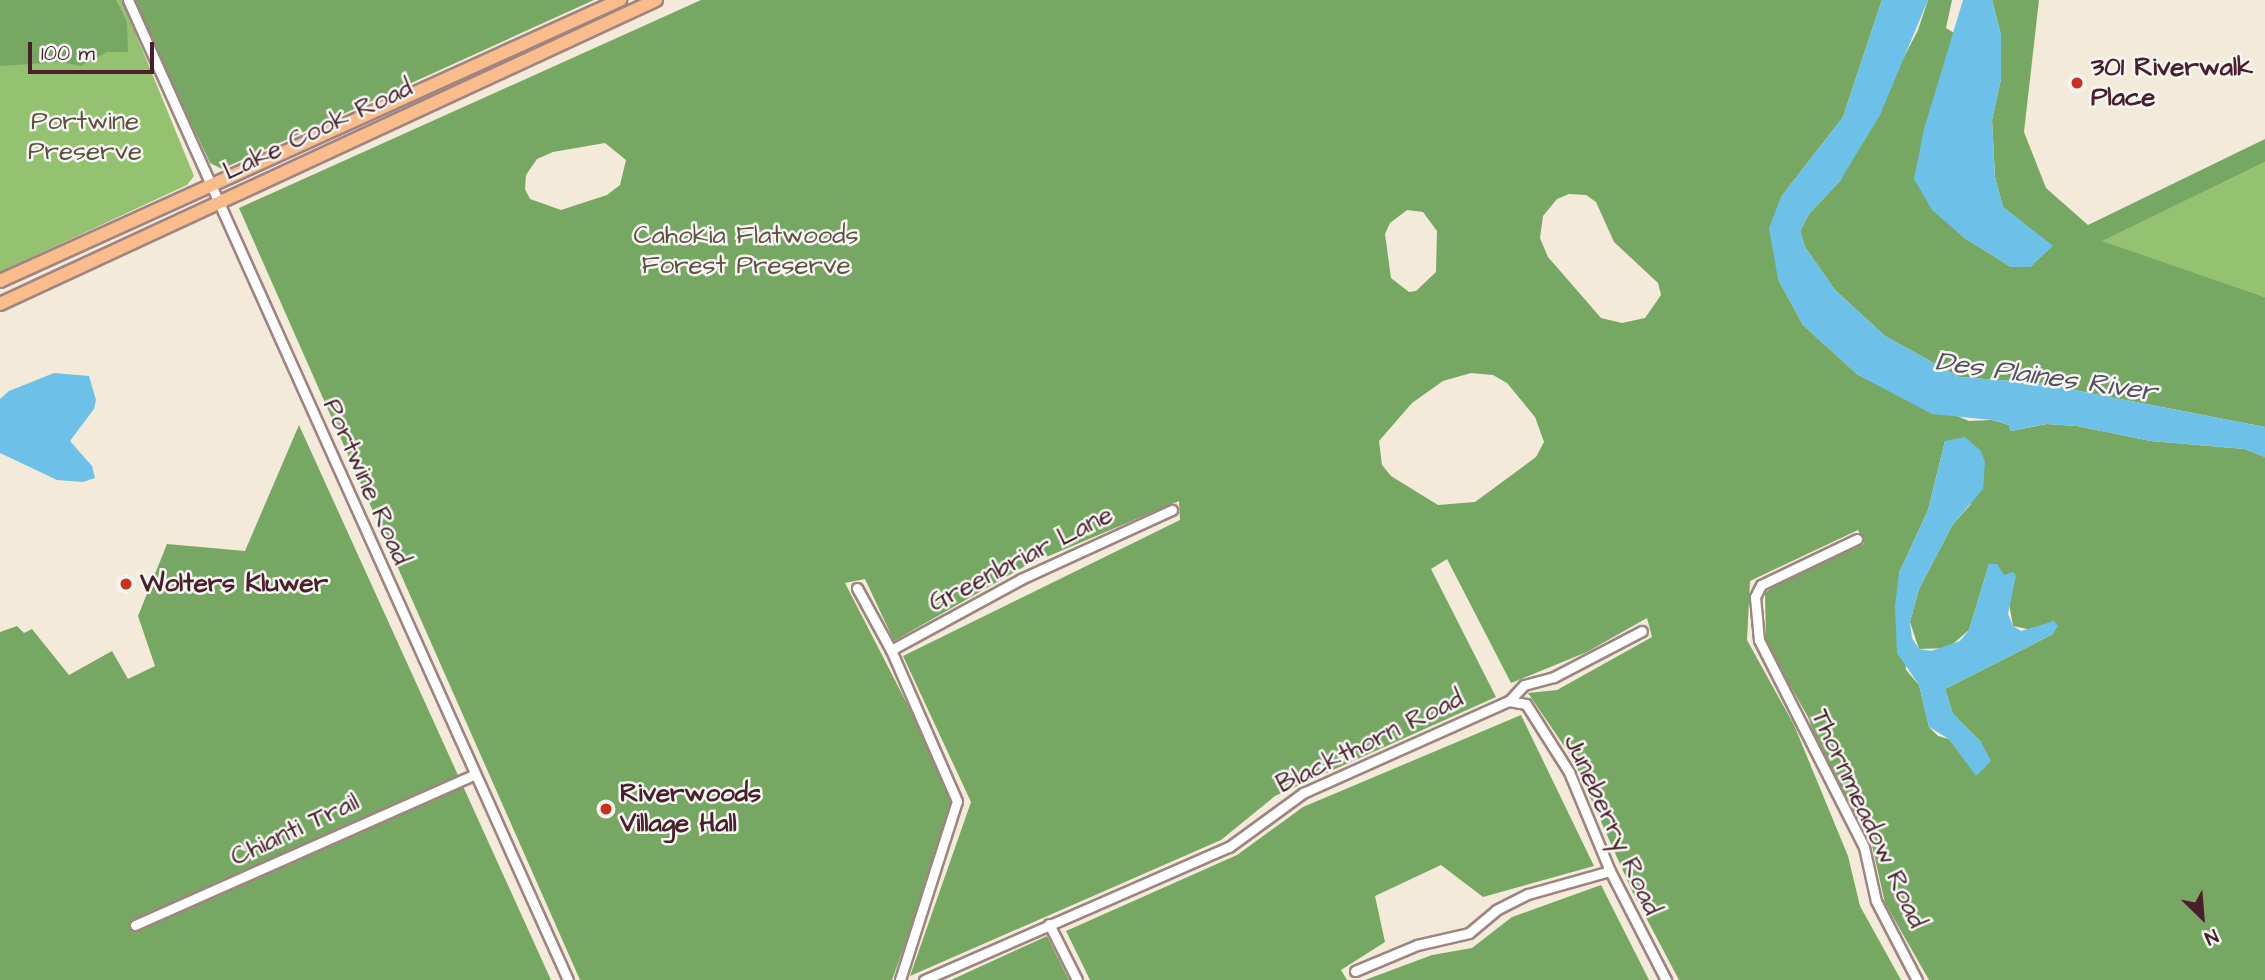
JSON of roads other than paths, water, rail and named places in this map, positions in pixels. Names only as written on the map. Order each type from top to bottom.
[{"type":"main road","name":"Lake Cook Road","points":[[0,281],[209,183],[620,0]]},
{"type":"main road","name":"Lake Cook Road","points":[[0,304],[656,0]]},
{"type":"street","name":"Portwine Road","points":[[128,0],[568,980]]},
{"type":"street","name":"Greenbriar Lane","points":[[891,650],[1032,574],[1172,510]]},
{"type":"street","name":"Thornmeadow Road","points":[[1857,539],[1779,574],[1761,585],[1755,597],[1764,654],[1864,847],[1876,901],[1917,980]]},
{"type":"street","points":[[858,588],[891,650],[957,801],[900,980]]},
{"type":"street","name":"Blackthorn Road","points":[[924,980],[1228,847],[1303,793],[1509,701],[1524,685],[1554,677],[1642,631]]},
{"type":"street","name":"Juneberry Road","points":[[1509,701],[1526,704],[1537,718],[1574,783],[1610,872],[1666,980]]},
{"type":"street","name":"Chianti Trail","points":[[135,925],[474,775]]},
{"type":"street","points":[[1355,971],[1417,946],[1469,933],[1496,910],[1528,894],[1610,872]]},
{"type":"street","points":[[1049,924],[1077,980]]},
{"type":"water","points":[[1882,0],[1928,0],[1880,115],[1840,181],[1809,214],[1800,231],[1805,247],[1835,290],[1885,336],[1959,377],[2038,383],[2265,427],[2265,457],[2245,449],[2151,441],[2077,426],[2047,424],[2010,431],[2009,425],[1992,420],[1932,414],[1858,375],[1803,325],[1778,279],[1769,228],[1781,197],[1843,117]]},
{"type":"water","points":[[1963,0],[1992,0],[2001,35],[2001,79],[1992,120],[1995,177],[2003,207],[2053,246],[2030,267],[2011,267],[1963,237],[1932,210],[1914,179],[1924,129]]},
{"type":"water","points":[[54,373],[89,376],[96,400],[94,409],[70,441],[92,466],[95,478],[83,482],[57,480],[0,453],[0,399],[9,391]]},
{"type":"water","points":[[1965,437],[1981,451],[1985,462],[1983,489],[1953,524],[1919,589],[1910,622],[1912,638],[1919,649],[1931,651],[1960,641],[1969,630],[1989,564],[1997,564],[2004,575],[2013,572],[2016,576],[2008,614],[2013,626],[2021,631],[2054,621],[2058,626],[2053,634],[1945,689],[1953,714],[1981,742],[1991,761],[1976,776],[1949,739],[1929,727],[1919,685],[1897,653],[1895,606],[1899,573],[1928,510],[1945,441]]},
{"type":"place","name":"301 Riverwalk Place","points":[[2077,83]]},
{"type":"place","name":"Wolters Kluwer","points":[[126,584]]},
{"type":"place","name":"Riverwoods Village Hall","points":[[606,809]]},
{"type":"park label","name":"Portwine Preserve","points":[[85,137]]},
{"type":"park label","name":"Cahokia Flatwoods Forest Preserve","points":[[746,251]]},
{"type":"water label","name":"Des Plaines River","points":[[2046,377]]}]
